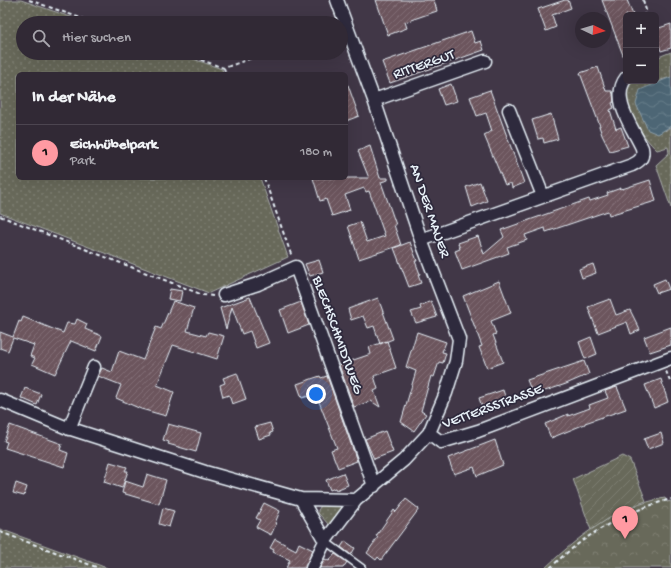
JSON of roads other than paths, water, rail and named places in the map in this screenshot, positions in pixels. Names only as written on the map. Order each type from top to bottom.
[{"type":"street","name":"AN DER MAUER","points":[[337,0],[343,16]]},
{"type":"street","name":"AN DER MAUER","points":[[348,30],[374,100],[421,240],[459,339],[456,361],[446,393],[429,433]]},
{"type":"street","name":"RITTERGUT","points":[[374,100],[485,61]]},
{"type":"street","points":[[421,240],[632,165],[641,160],[644,155],[642,148],[623,108],[619,93],[623,84]]},
{"type":"street","points":[[509,110],[543,196]]},
{"type":"street","name":"BLECHSCHMIDTWEG","points":[[224,294],[258,284],[296,267],[374,486]]},
{"type":"street","name":"VETTERSSTRASSE","points":[[312,568],[325,541],[356,500],[404,460],[429,433],[442,442],[478,431],[671,358]]},
{"type":"street","points":[[69,429],[94,367]]},
{"type":"street","points":[[0,400],[69,429],[205,472],[301,499],[356,500]]},
{"type":"street","points":[[301,499],[325,541]]},
{"type":"lane","points":[[325,541],[362,568]]},
{"type":"water","points":[[671,77],[671,126],[658,134],[648,130],[636,104],[640,90],[654,84],[659,84],[659,82]]},
{"type":"place","name":"Eichhübelpark","points":[[625,539]]}]
